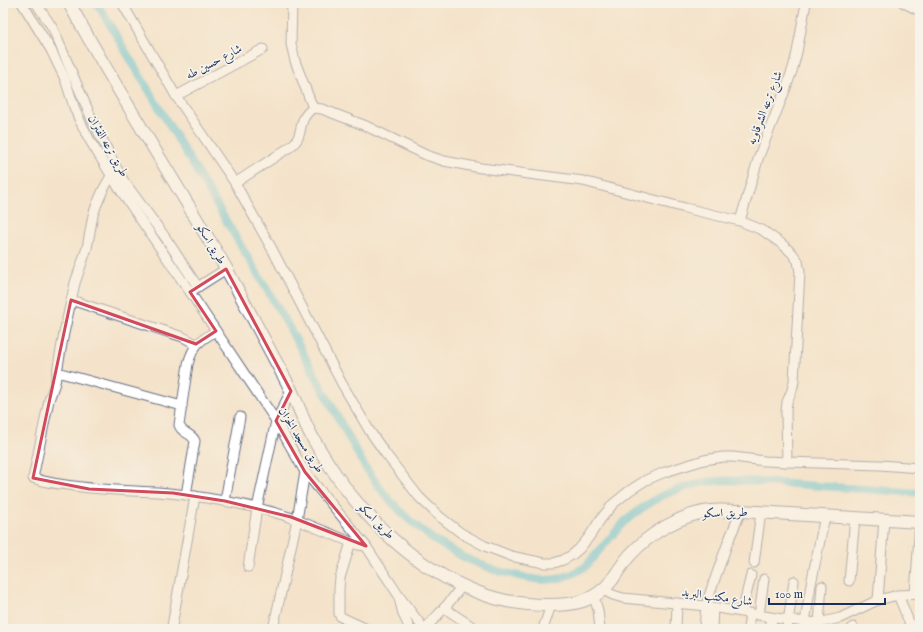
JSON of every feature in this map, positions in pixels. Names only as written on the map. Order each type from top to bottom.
[{"type":"street","name":"طريق ترعه الفئران","points":[[22,3],[51,50],[65,79],[80,121],[111,176],[134,211],[194,290]]},
{"type":"street","name":"طريق ترعه الفئران","points":[[36,3],[52,27],[60,43],[91,117],[123,180],[165,237],[194,290]]},
{"type":"street","name":"طريق اسكو","points":[[69,3],[226,269],[291,391],[309,431],[336,475],[358,504],[378,525],[406,550],[442,575],[461,586],[484,595],[514,602],[533,605],[579,603],[599,593],[630,555],[648,539],[668,526],[697,514],[712,511],[741,511],[920,522]]},
{"type":"street","points":[[122,3],[176,96],[235,183],[272,249],[341,382],[369,430],[420,497],[439,516],[461,533],[485,546],[511,556],[544,563],[558,561],[572,555],[579,549],[613,504],[629,490],[646,480],[687,465],[713,458],[733,457],[765,461],[920,468]]},
{"type":"street","points":[[292,3],[291,44],[313,108]]},
{"type":"street","name":"شارع ترعه الشرقاويه","points":[[740,221],[760,156],[793,68],[806,3]]},
{"type":"street","points":[[904,3],[920,11]]},
{"type":"street","name":"شارع حسين طه","points":[[176,96],[263,49]]},
{"type":"street","points":[[235,183],[294,143],[300,134],[303,119],[313,108]]},
{"type":"street","points":[[313,108],[322,109],[366,126],[426,155],[444,161],[582,182],[740,221],[762,230],[782,244],[798,261],[800,272],[794,385],[787,402],[786,411],[787,462]]},
{"type":"street","points":[[111,176],[96,204],[87,248],[75,283],[55,383],[49,400],[32,478],[52,483],[89,488],[186,495],[225,501],[278,513],[358,545],[366,546]]},
{"type":"street","points":[[194,290],[226,269]]},
{"type":"street","name":"طريق مسجد الخزان","points":[[194,290],[216,331],[276,421],[305,472],[366,546],[399,596],[424,629]]},
{"type":"street","points":[[71,300],[183,338],[196,344]]},
{"type":"street","points":[[186,495],[195,441],[193,437],[180,428],[179,425],[188,364],[190,355],[196,344],[216,331]]},
{"type":"street","points":[[57,372],[182,406]]},
{"type":"street","points":[[248,567],[257,508],[276,421],[291,391]]},
{"type":"street","points":[[225,501],[240,416]]},
{"type":"street","points":[[273,629],[297,520],[305,472]]},
{"type":"street","points":[[172,626],[195,496]]},
{"type":"street","points":[[704,629],[722,558],[741,511]]},
{"type":"street","points":[[754,563],[762,512]]},
{"type":"street","points":[[805,622],[825,516]]},
{"type":"street","points":[[849,581],[855,518]]},
{"type":"street","points":[[878,600],[884,520]]},
{"type":"street","points":[[917,594],[920,522]]},
{"type":"street","points":[[351,542],[340,578],[339,614],[341,617],[367,629]]},
{"type":"street","points":[[748,629],[751,574]]},
{"type":"street","points":[[750,613],[764,578]]},
{"type":"street","points":[[787,625],[794,581]]},
{"type":"street","points":[[424,629],[444,608],[461,586]]},
{"type":"street","points":[[818,626],[822,586]]},
{"type":"street","points":[[599,593],[598,610],[600,629]]},
{"type":"street","name":"شارع مكتب البريد","points":[[599,593],[612,594],[623,598],[677,603],[750,613],[772,618],[787,625],[805,622],[818,626],[840,618],[878,600],[898,595],[917,594]]},
{"type":"street","points":[[898,595],[912,629]]},
{"type":"street","name":"طريق مسجد الخزان","points":[[399,596],[403,614],[410,629]]},
{"type":"street","points":[[676,629],[677,603]]},
{"type":"street","points":[[543,629],[551,605]]},
{"type":"street","points":[[710,607],[712,629]]},
{"type":"street","points":[[444,608],[476,629]]},
{"type":"street","points":[[770,629],[772,618]]},
{"type":"highlighted area","points":[[226,269],[291,391],[276,421],[305,472],[366,546],[291,517],[225,501],[173,493],[89,489],[33,478],[71,300],[196,344],[216,331],[190,292]]},
{"type":"waterway","points":[[97,3],[285,320],[365,467],[385,495],[408,519],[434,540],[463,557],[494,570],[527,578],[542,580],[557,579],[572,574],[585,567],[624,522],[642,508],[661,496],[704,482],[726,480],[748,481],[920,493]]}]
